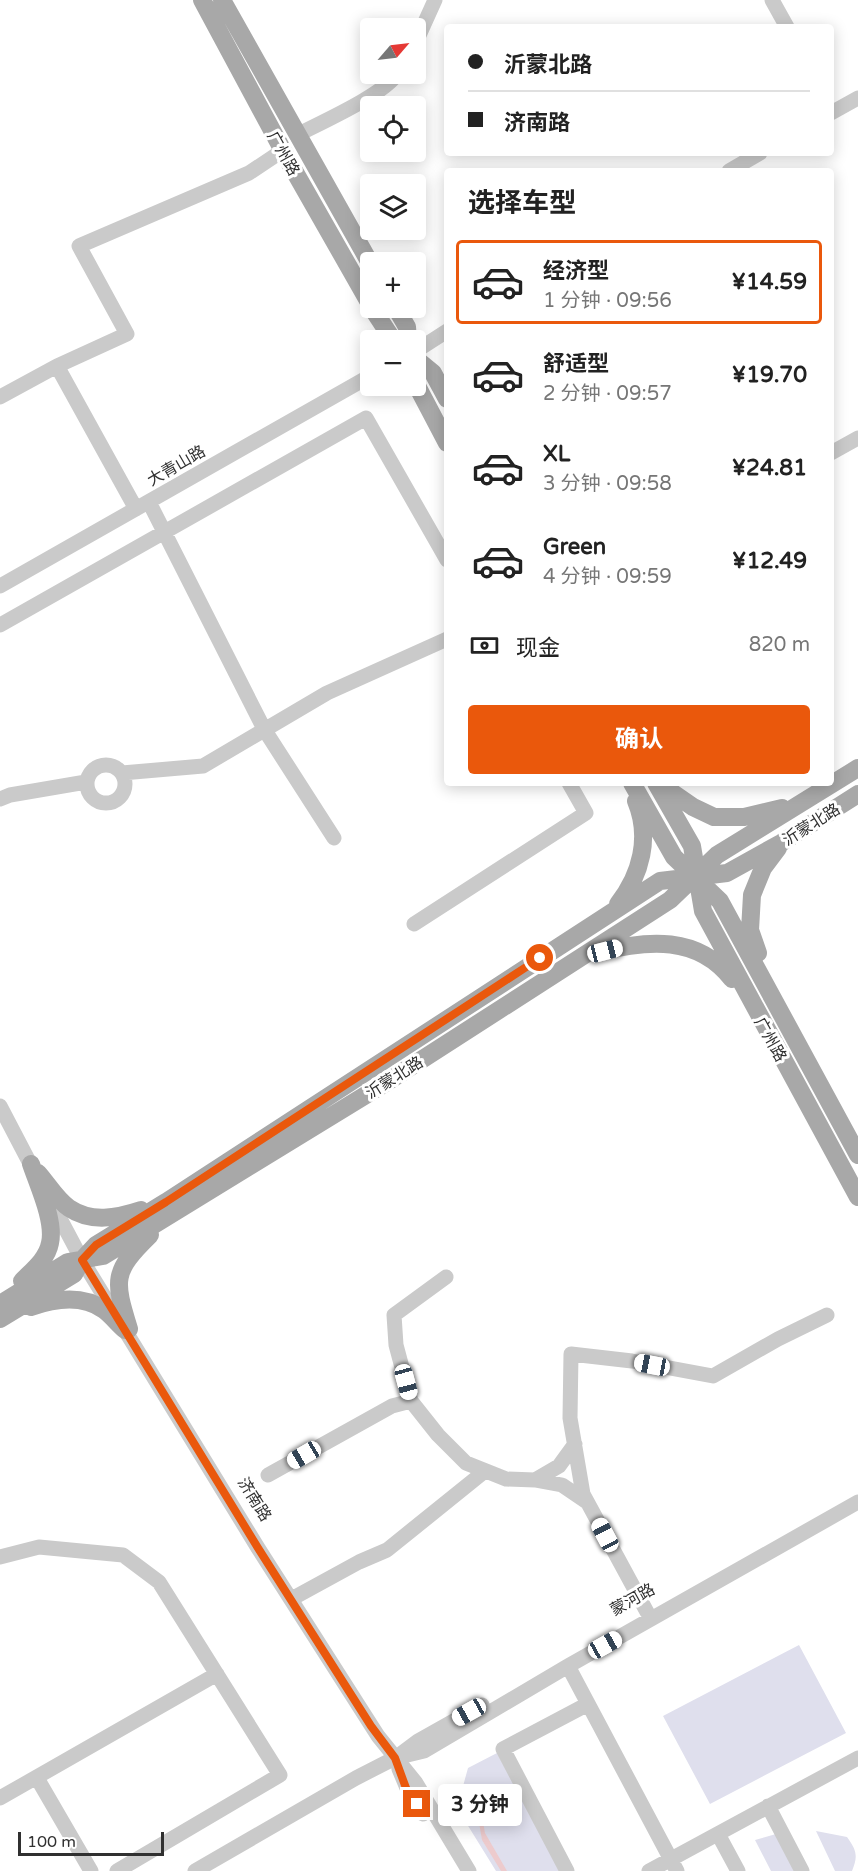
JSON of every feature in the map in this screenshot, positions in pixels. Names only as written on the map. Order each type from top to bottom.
[{"type":"main road","name":"广州路","points":[[202,0],[282,151],[360,287]]},
{"type":"main road","name":"广州路","points":[[222,0],[364,252]]},
{"type":"main road","points":[[426,367],[433,373],[444,393]]},
{"type":"main road","points":[[422,396],[444,437]]},
{"type":"main road","name":"沂蒙北路","points":[[834,783],[858,768]]},
{"type":"main road","points":[[613,911],[630,889],[641,863],[643,835],[638,807],[631,786]]},
{"type":"main road","name":"广州路","points":[[632,786],[674,856],[720,900],[858,1155]]},
{"type":"main road","name":"广州路","points":[[658,786],[692,846],[703,911],[858,1197]]},
{"type":"main road","points":[[665,786],[693,807],[714,817],[744,817],[773,811],[812,797]]},
{"type":"main road","name":"沂蒙北路","points":[[169,1207],[387,1082],[670,900],[717,855],[829,786]]},
{"type":"main road","name":"沂蒙北路","points":[[1,1311],[74,1274],[82,1260],[102,1256],[169,1207],[660,881],[727,873],[782,843],[858,794]]},
{"type":"main road","points":[[773,1000],[750,930],[752,894],[763,868],[782,843]]},
{"type":"main road","points":[[582,956],[627,945],[656,943],[675,945],[707,955],[725,970],[754,1008]]},
{"type":"main road","points":[[31,1164],[68,1208],[89,1216],[104,1219],[169,1207]]},
{"type":"main road","points":[[1,1311],[41,1263],[50,1243],[48,1214],[31,1164]]},
{"type":"main road","points":[[127,1330],[119,1294],[119,1277],[128,1257],[169,1207]]},
{"type":"main road","points":[[1,1311],[60,1300],[83,1300],[104,1309],[127,1330]]},
{"type":"street","points":[[426,20],[435,0]]},
{"type":"street","points":[[772,0],[785,24]]},
{"type":"street","points":[[297,135],[350,108],[387,84]]},
{"type":"street","points":[[834,111],[858,98]]},
{"type":"street","points":[[0,397],[57,366],[127,334],[79,246],[249,173],[282,151]]},
{"type":"street","points":[[734,168],[755,156]]},
{"type":"street","points":[[426,345],[444,333]]},
{"type":"street","points":[[57,366],[142,505],[164,533],[264,729],[334,838]]},
{"type":"street","name":"大青山路","points":[[0,586],[360,382]]},
{"type":"street","points":[[0,625],[366,418],[444,555]]},
{"type":"street","points":[[834,451],[858,438]]},
{"type":"street","points":[[122,773],[203,766],[327,693],[444,640]]},
{"type":"street","points":[[99,765],[111,765],[122,773],[125,782],[124,791],[120,797],[108,803],[94,799],[89,793],[86,782],[93,769],[99,765]]},
{"type":"street","points":[[0,799],[10,795],[86,782]]},
{"type":"street","points":[[414,924],[586,813],[571,786]]},
{"type":"street","name":"济南路","points":[[1,1110],[82,1260],[101,1282],[127,1330],[351,1696],[378,1736],[416,1783],[469,1871]]},
{"type":"street","points":[[446,1277],[394,1315],[396,1345],[411,1401],[438,1436],[466,1463],[506,1479],[535,1480],[562,1485],[587,1502]]},
{"type":"street","points":[[646,1612],[583,1494],[570,1418],[571,1354],[632,1361],[713,1376],[778,1339],[827,1315]]},
{"type":"street","name":"济南路","points":[[127,1330],[395,1758],[406,1788],[459,1871]]},
{"type":"street","points":[[268,1475],[392,1406],[411,1401]]},
{"type":"street","points":[[535,1480],[559,1466],[574,1444]]},
{"type":"street","points":[[295,1597],[359,1562],[387,1550],[485,1471]]},
{"type":"street","name":"蒙河路","points":[[212,1871],[361,1785],[418,1741],[858,1493]]},
{"type":"street","name":"蒙河路","points":[[195,1871],[356,1778],[395,1758],[424,1751],[568,1666],[858,1502]]},
{"type":"street","points":[[0,1557],[39,1547],[123,1555],[159,1581],[280,1775],[117,1871]]},
{"type":"street","points":[[568,1666],[674,1865]]},
{"type":"street","points":[[0,1798],[217,1674]]},
{"type":"street","points":[[567,1871],[503,1749],[588,1704]]},
{"type":"street","points":[[649,1871],[674,1865],[718,1834],[858,1758]]},
{"type":"street","points":[[37,1778],[91,1871]]},
{"type":"street","points":[[768,1806],[802,1871]]},
{"type":"street","points":[[718,1834],[738,1871]]},
{"type":"shaded area","points":[[799,1645],[846,1733],[710,1804],[663,1716]]},
{"type":"shaded area","points":[[497,1753],[562,1871],[496,1871],[457,1808],[468,1768]]},
{"type":"shaded area","points":[[478,1804],[485,1833],[507,1871],[501,1871],[482,1840],[476,1805]]},
{"type":"shaded area","points":[[816,1831],[847,1837],[855,1854],[852,1871],[835,1871]]},
{"type":"shaded area","points":[[776,1834],[796,1871],[771,1871],[755,1840]]},
{"type":"route","points":[[417,1804],[406,1788],[395,1758],[371,1726],[258,1548],[82,1260],[96,1245],[166,1202],[540,958]]}]
